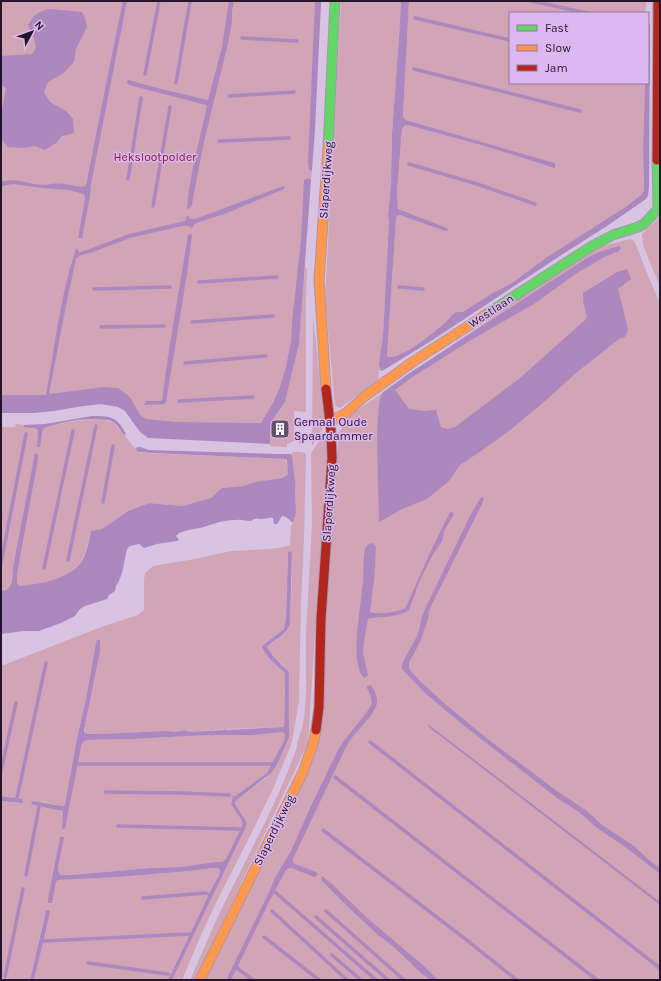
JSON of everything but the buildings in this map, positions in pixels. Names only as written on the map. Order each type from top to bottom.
[{"type":"street","name":"Slaperdijkweg","points":[[200,980],[303,772],[314,741],[320,706],[321,619],[332,441],[322,335],[319,280],[330,115],[335,1]]},
{"type":"street","name":"Westlaan","points":[[330,422],[346,413],[365,396],[434,347],[592,246],[644,224],[659,209],[657,147],[658,1]]},
{"type":"green space","name":"Hekslootpolder","points":[[1,1],[318,1],[310,171],[312,171],[311,180],[309,179],[303,293],[305,268],[307,269],[306,412],[294,411],[294,432],[304,434],[304,443],[299,444],[299,439],[287,444],[287,447],[270,446],[270,432],[277,432],[270,430],[271,422],[285,402],[299,344],[301,312],[287,377],[262,428],[143,426],[126,404],[1,405]]},
{"type":"green space","points":[[341,1],[401,1],[392,133],[391,183],[388,216],[389,221],[383,335],[378,380],[340,408],[335,406],[325,297]]},
{"type":"green space","points":[[409,1],[646,1],[645,12],[509,12],[509,84],[645,84],[643,148],[644,190],[642,194],[627,206],[547,257],[512,283],[466,310],[456,312],[425,339],[409,350],[390,357],[387,356],[397,216],[400,215],[447,231],[398,209],[397,192],[402,129],[405,125],[488,147],[551,167],[555,163],[406,120],[403,117]]},
{"type":"green space","points":[[660,217],[660,287],[643,245],[642,234]]},
{"type":"green space","points":[[630,239],[634,241],[636,245],[660,303],[660,980],[205,980],[307,774],[339,433],[349,416],[592,249]]},
{"type":"green space","points":[[313,316],[325,425],[312,446]]},
{"type":"green space","points":[[102,419],[114,423],[138,452],[141,453],[285,459],[288,466],[288,474],[286,476],[257,482],[242,487],[223,488],[211,498],[182,506],[149,503],[128,511],[102,529],[91,531],[81,563],[65,576],[40,584],[18,586],[17,575],[38,455],[13,567],[11,585],[9,589],[1,591],[1,427],[15,427],[16,424],[24,425],[24,427],[27,428],[37,429],[37,447],[42,438],[43,429],[61,423]]},
{"type":"green space","points":[[326,431],[327,448],[308,743],[195,980],[190,980],[221,911],[275,801],[297,747],[301,731],[306,696],[306,634],[312,524],[311,453]]},
{"type":"green space","points":[[293,452],[302,452],[306,454],[299,701],[293,736],[291,745],[272,791],[218,899],[182,980],[172,980],[247,825],[235,804],[237,800],[265,779],[277,765],[289,738],[289,674],[285,667],[267,647],[287,631],[290,624],[292,552],[289,551],[286,618],[284,629],[262,646],[269,658],[285,673],[284,727],[189,732],[184,730],[177,732],[164,731],[87,734],[85,733],[85,725],[100,652],[95,648],[65,804],[62,806],[42,802],[33,805],[63,811],[62,828],[66,824],[82,743],[86,740],[210,735],[253,735],[282,732],[285,734],[284,741],[267,773],[235,796],[232,796],[231,804],[242,821],[242,826],[226,859],[222,862],[181,867],[61,875],[58,869],[64,838],[60,837],[48,903],[50,903],[56,882],[58,880],[118,877],[214,868],[220,870],[217,879],[209,893],[207,893],[208,896],[168,980],[34,980],[50,912],[45,912],[30,980],[15,980],[1,977],[1,801],[19,803],[22,799],[1,796],[1,666],[104,626],[138,615],[144,610],[145,573],[153,566],[231,551],[271,549],[290,545],[291,525],[296,512]]},
{"type":"shaded area","points":[[123,1],[127,1],[91,184],[82,238],[78,238],[85,199],[84,194],[69,190],[14,184],[1,187],[1,182],[12,180],[39,185],[64,184],[78,187],[86,186]]},
{"type":"shaded area","points":[[229,1],[234,1],[229,39],[204,142],[192,205],[189,209],[187,208],[189,189],[207,106],[129,85],[127,82],[128,80],[208,100],[222,47]]},
{"type":"shaded area","points":[[315,1],[321,1],[321,3],[312,171],[309,170],[308,162]]},
{"type":"shaded area","points":[[401,1],[409,1],[403,117],[406,120],[555,163],[555,168],[488,147],[405,125],[402,129],[397,192],[398,209],[447,228],[448,231],[400,215],[397,216],[387,356],[396,356],[409,350],[425,339],[456,312],[466,310],[512,283],[547,257],[627,206],[642,194],[644,190],[643,148],[645,84],[649,84],[650,24],[649,188],[646,199],[607,226],[431,341],[382,371],[380,370],[379,364],[383,335],[389,221],[388,216],[391,183],[392,133]]},
{"type":"shaded area","points":[[50,9],[82,12],[87,27],[76,49],[74,62],[64,73],[48,82],[44,92],[50,102],[66,111],[73,119],[74,133],[62,136],[56,143],[45,150],[35,146],[23,148],[8,147],[1,139],[1,115],[6,88],[1,85],[1,56],[32,54],[36,48],[34,38],[28,25],[37,14]]},
{"type":"shaded area","points":[[308,178],[311,180],[299,344],[285,402],[271,422],[270,430],[277,432],[270,432],[270,444],[148,438],[140,432],[125,411],[118,407],[101,404],[34,413],[1,413],[1,395],[46,395],[58,321],[70,267],[76,249],[80,252],[84,251],[129,234],[185,221],[187,216],[191,219],[195,219],[283,186],[285,188],[284,189],[227,213],[196,223],[192,228],[182,226],[130,238],[76,258],[49,394],[104,387],[118,388],[130,397],[140,415],[146,419],[175,422],[261,423],[273,403],[280,387],[291,341],[301,240],[304,180]]},
{"type":"shaded area","points":[[191,234],[187,274],[166,402],[164,404],[144,405],[146,401],[162,400],[188,235]]},
{"type":"shaded area","points":[[619,246],[621,248],[619,251],[604,257],[574,275],[534,304],[471,340],[411,378],[395,390],[409,409],[425,411],[436,410],[441,427],[447,429],[455,427],[520,378],[585,320],[587,317],[583,302],[583,293],[617,272],[627,269],[631,279],[618,289],[628,330],[625,337],[619,339],[576,373],[509,431],[460,465],[449,481],[427,499],[402,509],[379,522],[377,436],[379,402],[382,393],[408,374],[590,256]]},
{"type":"shaded area","points":[[92,416],[109,417],[117,421],[126,434],[123,434],[115,423],[107,420],[78,420],[49,426],[43,429],[40,447],[37,447],[38,430],[24,427],[24,425],[45,424]]},
{"type":"shaded area","points":[[140,447],[149,450],[291,454],[295,482],[296,512],[293,523],[284,516],[282,516],[277,524],[274,524],[273,518],[254,519],[250,521],[225,521],[181,532],[176,536],[179,540],[177,541],[157,544],[144,548],[139,544],[130,546],[127,549],[122,573],[115,591],[109,595],[107,599],[85,606],[80,609],[75,616],[39,631],[23,631],[1,634],[1,591],[8,589],[12,583],[13,567],[35,453],[38,455],[38,460],[17,575],[17,582],[19,586],[52,580],[67,574],[80,564],[84,557],[91,531],[102,529],[128,511],[149,503],[182,506],[211,498],[222,488],[244,486],[256,482],[282,478],[288,474],[287,460],[285,459],[138,452],[135,448]]},
{"type":"shaded area","points":[[481,497],[484,498],[482,504],[429,611],[421,640],[409,662],[410,670],[444,703],[489,740],[557,791],[587,811],[602,825],[634,846],[660,868],[660,874],[628,849],[597,828],[579,812],[557,798],[467,728],[426,694],[402,669],[403,662],[418,634],[425,609],[470,516]]},
{"type":"shaded area","points":[[450,512],[454,514],[444,531],[442,541],[432,556],[420,580],[409,610],[401,614],[368,619],[363,653],[368,675],[365,678],[363,677],[359,669],[357,657],[357,630],[365,548],[371,543],[376,547],[370,612],[383,613],[404,609]]},
{"type":"shaded area","points":[[289,551],[292,552],[290,624],[284,634],[267,647],[273,656],[289,672],[289,738],[277,765],[271,773],[235,803],[247,825],[172,980],[168,980],[170,975],[168,974],[171,974],[208,896],[206,893],[209,893],[219,875],[220,870],[214,868],[118,877],[58,880],[56,882],[52,903],[48,903],[60,837],[64,837],[58,869],[61,875],[181,867],[222,862],[226,859],[242,826],[242,821],[231,804],[233,797],[229,795],[235,796],[267,773],[284,741],[285,734],[282,732],[253,735],[210,735],[86,740],[82,743],[65,829],[62,829],[63,811],[33,805],[31,803],[33,801],[62,806],[65,804],[97,640],[100,640],[100,652],[84,730],[87,734],[164,731],[177,732],[184,730],[189,732],[284,727],[285,673],[268,657],[262,646],[284,629],[286,618]]},
{"type":"shaded area","points":[[371,685],[377,698],[376,707],[345,749],[293,859],[295,864],[318,874],[314,877],[292,868],[286,870],[231,980],[226,980],[275,878],[291,851],[337,752],[372,704],[367,688],[367,686]]},
{"type":"shaded area","points":[[429,725],[660,902],[660,905],[430,728],[428,726]]},
{"type":"shaded area","points":[[1,796],[22,799],[23,803],[1,801]]},
{"type":"shaded area","points":[[322,876],[438,980],[431,980],[423,975],[395,948],[377,934],[321,880]]},
{"type":"shaded area","points":[[46,910],[49,910],[50,912],[46,931],[34,980],[30,980]]},
{"type":"waterway","points":[[145,74],[159,1]]},
{"type":"waterway","points":[[176,83],[190,1]]},
{"type":"waterway","points":[[532,1],[582,12]]},
{"type":"waterway","points":[[415,18],[509,40]]},
{"type":"waterway","points":[[242,38],[297,41]]},
{"type":"waterway","points":[[414,69],[580,111]]},
{"type":"waterway","points":[[229,96],[294,92]]},
{"type":"waterway","points":[[128,179],[141,98]]},
{"type":"waterway","points":[[153,206],[170,107]]},
{"type":"waterway","points":[[219,141],[289,138]]},
{"type":"waterway","points":[[409,164],[477,184],[535,204]]},
{"type":"waterway","points":[[199,282],[277,277]]},
{"type":"waterway","points":[[94,289],[170,287]]},
{"type":"waterway","points":[[399,287],[423,289]]},
{"type":"waterway","points":[[192,322],[273,316]]},
{"type":"waterway","points":[[101,327],[164,326]]},
{"type":"waterway","points":[[185,363],[266,356]]},
{"type":"waterway","points":[[179,401],[253,397]]},
{"type":"waterway","points":[[68,560],[96,426]]},
{"type":"waterway","points":[[44,568],[73,431]]},
{"type":"waterway","points":[[1,563],[26,434]]},
{"type":"waterway","points":[[103,502],[113,446]]},
{"type":"waterway","points":[[17,798],[46,663]]},
{"type":"waterway","points":[[1,771],[16,703]]},
{"type":"waterway","points":[[370,742],[660,968]]},
{"type":"waterway","points":[[78,764],[272,764]]},
{"type":"waterway","points":[[335,777],[597,980]]},
{"type":"waterway","points":[[105,792],[229,795]]},
{"type":"waterway","points":[[26,875],[39,807]]},
{"type":"waterway","points":[[118,826],[240,829]]},
{"type":"waterway","points":[[323,830],[517,980]]},
{"type":"waterway","points":[[5,977],[23,889]]},
{"type":"waterway","points":[[275,892],[376,980]]},
{"type":"waterway","points":[[143,898],[206,893]]},
{"type":"waterway","points":[[272,911],[347,980]]},
{"type":"waterway","points":[[326,911],[404,980]]},
{"type":"waterway","points":[[316,917],[388,980]]},
{"type":"waterway","points":[[44,941],[190,934]]},
{"type":"waterway","points":[[264,937],[319,980]]},
{"type":"waterway","points":[[332,955],[361,980]]},
{"type":"waterway","points":[[88,963],[168,974]]},
{"type":"waterway","points":[[237,968],[253,980]]},
{"type":"traffic: fast","points":[[328,147],[335,1]]},
{"type":"traffic: fast","points":[[485,315],[592,246],[613,235],[644,224],[658,209],[657,160]]},
{"type":"traffic: slow","points":[[326,389],[319,280],[328,147]]},
{"type":"traffic: slow","points":[[330,422],[346,413],[365,396],[414,361],[485,315]]},
{"type":"traffic: slow","points":[[200,980],[303,772],[314,741],[316,730]]},
{"type":"traffic: jam","points":[[657,160],[658,1]]},
{"type":"traffic: jam","points":[[316,730],[319,707],[321,619],[332,458],[331,431],[326,389]]},
{"type":"place","name":"Gemaal Oude Spaardammer","points":[[280,429]]}]
